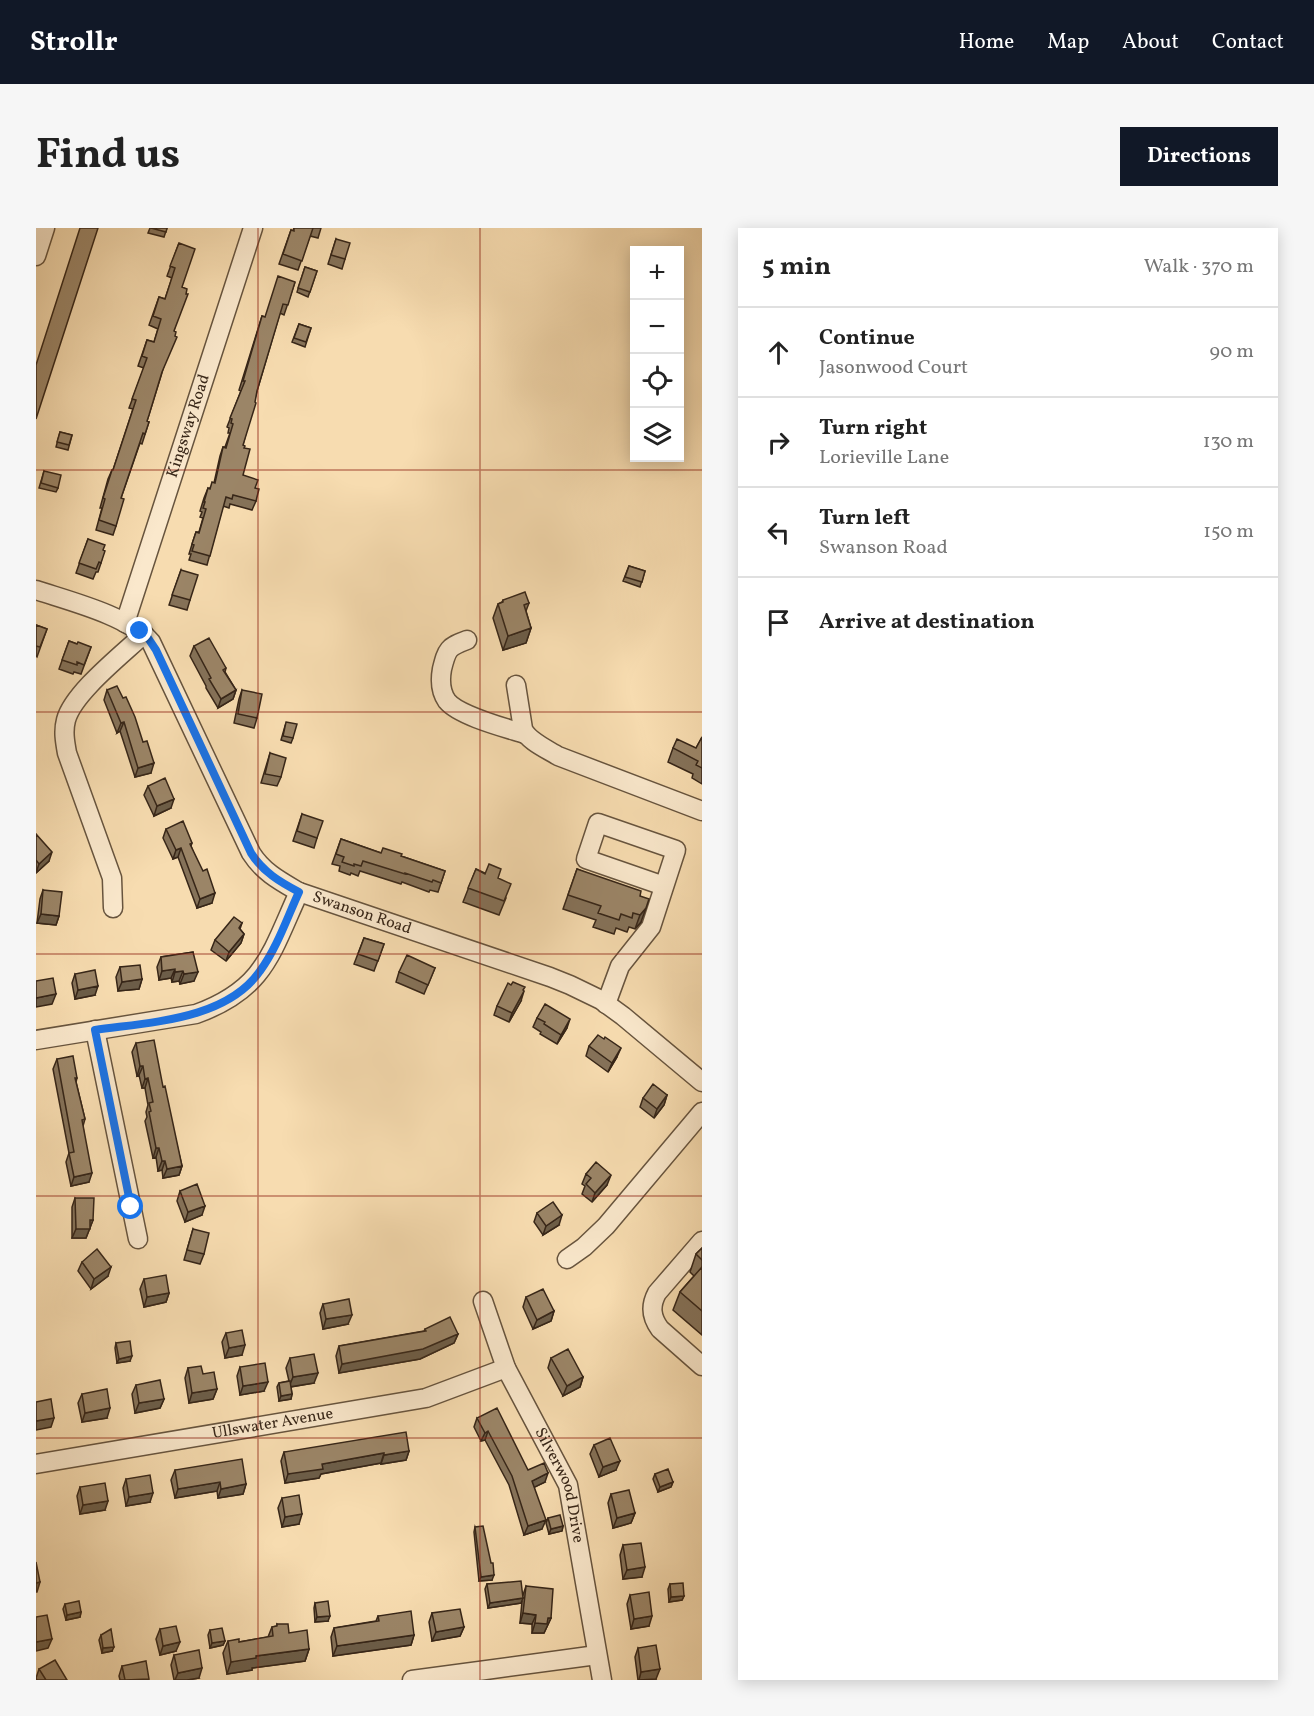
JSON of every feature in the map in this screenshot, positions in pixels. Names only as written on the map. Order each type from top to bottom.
[{"type":"street","points":[[36,256],[45,228]]},
{"type":"street","name":"Kingsway Road","points":[[125,623],[253,228]]},
{"type":"street","name":"Swanson Road","points":[[36,590],[104,613],[144,634],[156,650],[251,853],[271,875],[299,892],[550,977],[586,992],[623,1016],[702,1082]]},
{"type":"street","points":[[113,909],[112,878],[67,753],[64,732],[69,712],[82,693],[144,634]]},
{"type":"street","points":[[467,640],[453,645],[447,652],[440,680],[443,693],[452,705],[493,724],[525,734],[558,756],[702,811]]},
{"type":"street","points":[[516,685],[521,723],[525,734]]},
{"type":"street","points":[[606,1004],[620,966],[651,927],[676,850],[598,823],[586,859],[664,886]]},
{"type":"street","points":[[36,1040],[196,1014],[233,998],[259,974],[299,892]]},
{"type":"street","points":[[95,1030],[138,1239]]},
{"type":"street","points":[[567,1259],[584,1247],[606,1226],[702,1112]]},
{"type":"street","points":[[702,1241],[657,1293],[652,1308],[655,1322],[660,1329],[702,1366]]},
{"type":"street","name":"Silverwood Drive","points":[[483,1301],[506,1368],[568,1485],[602,1680]]},
{"type":"street","name":"Ullswater Avenue","points":[[36,1464],[426,1398],[506,1368]]},
{"type":"street","points":[[412,1680],[597,1656]]},
{"type":"building","points":[[80,228],[98,228],[36,419],[36,365]]},
{"type":"building","points":[[151,228],[167,228],[166,232]]},
{"type":"building","points":[[294,228],[313,228],[302,261],[283,254],[291,230],[294,231]]},
{"type":"building","points":[[336,239],[350,243],[345,259],[331,255]]},
{"type":"building","points":[[179,243],[195,249],[182,287],[187,289],[186,294],[188,294],[174,331],[177,337],[162,372],[147,421],[149,422],[145,434],[143,433],[121,498],[124,499],[116,526],[99,520],[105,499],[103,498],[136,400],[132,399],[147,358],[142,356],[147,340],[154,342],[161,319],[153,316],[159,297],[165,299],[175,268],[170,266]]},
{"type":"building","points":[[305,267],[317,271],[310,292],[298,288]]},
{"type":"building","points":[[278,276],[295,282],[288,305],[283,304],[243,445],[244,448],[250,449],[243,475],[258,480],[255,488],[259,489],[256,501],[233,495],[232,499],[226,497],[210,556],[192,551],[194,545],[192,544],[196,532],[199,533],[206,509],[203,508],[208,488],[210,489],[212,482],[215,483],[223,447],[226,448],[233,424],[230,418],[245,381],[243,381],[262,316],[265,317]]},
{"type":"building","points":[[299,324],[311,328],[306,342],[294,338]]},
{"type":"building","points":[[60,432],[72,435],[69,445],[57,442]]},
{"type":"building","points":[[44,471],[61,475],[58,488],[41,483]]},
{"type":"building","points":[[88,539],[105,545],[101,563],[99,562],[96,569],[79,563]]},
{"type":"building","points":[[629,566],[645,571],[642,582],[625,577]]},
{"type":"building","points":[[181,570],[198,575],[190,600],[172,595]]},
{"type":"building","points":[[525,592],[529,603],[524,605],[531,628],[508,636],[498,604]]},
{"type":"building","points":[[36,625],[47,629],[40,647],[36,646]]},
{"type":"building","points":[[209,638],[226,668],[223,670],[236,690],[221,699],[194,646]]},
{"type":"building","points":[[69,641],[91,647],[84,665],[62,660]]},
{"type":"building","points":[[117,686],[123,698],[126,697],[143,742],[147,741],[154,763],[138,768],[124,722],[121,723],[107,690]]},
{"type":"building","points":[[242,690],[262,694],[257,718],[238,714]]},
{"type":"building","points":[[286,722],[297,724],[293,738],[283,736]]},
{"type":"building","points":[[702,737],[702,768],[696,765],[698,761],[673,748],[677,739],[696,748]]},
{"type":"building","points":[[270,753],[286,758],[281,777],[265,774]]},
{"type":"building","points":[[165,778],[174,799],[157,806],[148,786]]},
{"type":"building","points":[[302,814],[323,821],[317,838],[297,831]]},
{"type":"building","points":[[183,821],[192,843],[190,844],[203,871],[207,869],[215,893],[200,899],[181,848],[176,850],[166,829]]},
{"type":"building","points":[[36,834],[52,852],[39,864],[36,860]]},
{"type":"building","points":[[341,839],[381,853],[383,848],[445,871],[441,883],[363,861],[361,866],[342,862],[344,857],[336,854]]},
{"type":"building","points":[[489,864],[501,869],[498,878],[511,884],[504,901],[468,888],[476,869],[485,874]]},
{"type":"building","points":[[577,869],[641,891],[640,896],[649,899],[646,908],[640,915],[633,913],[632,918],[621,914],[619,920],[598,913],[601,906],[568,895]]},
{"type":"building","points":[[43,890],[62,892],[59,916],[41,914]]},
{"type":"building","points":[[234,917],[242,923],[239,928],[244,934],[229,952],[215,940]]},
{"type":"building","points":[[364,938],[384,944],[378,961],[358,954]]},
{"type":"building","points":[[193,952],[198,972],[184,974],[183,971],[175,972],[175,969],[162,971],[161,957]]},
{"type":"building","points":[[407,955],[435,968],[428,985],[399,972]]},
{"type":"building","points":[[140,965],[142,979],[122,982],[120,967]]},
{"type":"building","points":[[95,970],[98,986],[78,990],[75,974]]},
{"type":"building","points":[[53,978],[56,994],[36,998],[36,981]]},
{"type":"building","points":[[513,982],[525,987],[512,1013],[497,1006],[508,983],[511,985]]},
{"type":"building","points":[[545,1004],[570,1019],[561,1035],[537,1018]]},
{"type":"building","points":[[598,1035],[621,1048],[612,1063],[589,1046]]},
{"type":"building","points":[[154,1040],[182,1166],[167,1169],[165,1161],[162,1161],[159,1148],[156,1148],[149,1112],[151,1111],[149,1103],[153,1102],[148,1078],[145,1079],[143,1066],[140,1066],[136,1043]]},
{"type":"building","points":[[73,1056],[92,1173],[74,1177],[69,1153],[74,1152],[57,1059]]},
{"type":"building","points":[[653,1084],[667,1095],[657,1109],[643,1098]]},
{"type":"building","points":[[596,1162],[611,1175],[595,1193],[586,1184],[591,1178],[586,1174]]},
{"type":"building","points":[[197,1184],[205,1206],[188,1212],[180,1191]]},
{"type":"building","points":[[75,1198],[94,1198],[93,1220],[90,1220],[90,1229],[76,1229]]},
{"type":"building","points":[[553,1202],[562,1215],[546,1226],[537,1213]]},
{"type":"building","points":[[193,1229],[209,1233],[204,1254],[187,1250]]},
{"type":"building","points":[[702,1248],[702,1260],[696,1254]]},
{"type":"building","points":[[97,1249],[111,1267],[94,1279],[82,1262]]},
{"type":"building","points":[[702,1267],[702,1311],[680,1292]]},
{"type":"building","points":[[166,1275],[169,1293],[147,1297],[144,1279]]},
{"type":"building","points":[[543,1289],[554,1311],[537,1320],[526,1297]]},
{"type":"building","points":[[349,1299],[352,1315],[326,1319],[323,1304]]},
{"type":"building","points":[[450,1317],[458,1334],[423,1349],[342,1364],[339,1346],[426,1331],[425,1329]]},
{"type":"building","points":[[242,1330],[245,1345],[229,1348],[226,1333]]},
{"type":"building","points":[[130,1341],[132,1356],[119,1359],[116,1343]]},
{"type":"building","points":[[568,1349],[583,1377],[567,1386],[551,1358]]},
{"type":"building","points":[[314,1354],[318,1373],[293,1377],[290,1358]]},
{"type":"building","points":[[265,1363],[268,1382],[243,1386],[240,1367]]},
{"type":"building","points":[[201,1366],[203,1374],[214,1372],[217,1389],[192,1393],[188,1368]]},
{"type":"building","points":[[160,1380],[164,1399],[139,1403],[136,1385]]},
{"type":"building","points":[[290,1381],[292,1394],[281,1396],[279,1383]]},
{"type":"building","points":[[107,1389],[110,1408],[85,1413],[82,1394]]},
{"type":"building","points":[[51,1399],[54,1418],[36,1421],[36,1402]]},
{"type":"building","points":[[497,1408],[528,1470],[544,1463],[548,1473],[532,1481],[546,1520],[528,1526],[512,1476],[488,1431],[485,1433],[477,1418]]},
{"type":"building","points":[[406,1432],[409,1451],[322,1464],[323,1469],[288,1474],[284,1452]]},
{"type":"building","points":[[610,1438],[620,1461],[603,1467],[594,1445]]},
{"type":"building","points":[[242,1459],[246,1484],[221,1489],[220,1482],[178,1489],[175,1470]]},
{"type":"building","points":[[668,1469],[673,1482],[660,1487],[655,1474]]},
{"type":"building","points":[[150,1475],[153,1493],[129,1497],[126,1479]]},
{"type":"building","points":[[105,1483],[108,1501],[83,1505],[80,1487]]},
{"type":"building","points":[[629,1490],[635,1513],[617,1518],[611,1494]]},
{"type":"building","points":[[299,1495],[302,1514],[285,1517],[282,1498]]},
{"type":"building","points":[[560,1515],[563,1526],[551,1529],[548,1518]]},
{"type":"building","points":[[483,1526],[494,1575],[481,1577],[475,1527]]},
{"type":"building","points":[[641,1543],[645,1567],[627,1570],[623,1545]]},
{"type":"building","points":[[36,1562],[40,1582],[36,1583]]},
{"type":"building","points":[[521,1581],[523,1598],[490,1603],[487,1584]]},
{"type":"building","points":[[683,1583],[684,1596],[671,1597],[670,1584]]},
{"type":"building","points":[[526,1586],[553,1589],[551,1618],[548,1618],[547,1624],[535,1623],[536,1615],[523,1613]]},
{"type":"building","points":[[649,1592],[652,1616],[634,1619],[630,1595]]},
{"type":"building","points":[[79,1601],[81,1612],[67,1615],[65,1604]]},
{"type":"building","points":[[328,1601],[330,1616],[317,1617],[315,1603]]},
{"type":"building","points":[[460,1609],[464,1627],[436,1632],[432,1613]]},
{"type":"building","points":[[411,1611],[414,1635],[337,1646],[334,1628],[379,1621],[378,1616]]},
{"type":"building","points":[[47,1615],[52,1639],[36,1642],[36,1617]]},
{"type":"building","points":[[277,1624],[288,1624],[289,1633],[307,1630],[309,1649],[256,1656],[256,1658],[231,1662],[228,1641],[239,1639],[239,1642],[273,1636],[272,1627]]},
{"type":"building","points":[[176,1626],[180,1642],[163,1646],[160,1629]]},
{"type":"building","points":[[222,1628],[225,1641],[212,1643],[210,1630]]},
{"type":"building","points":[[111,1629],[114,1647],[103,1648],[101,1635]]},
{"type":"building","points":[[656,1645],[660,1669],[641,1672],[638,1648]]},
{"type":"building","points":[[199,1650],[202,1668],[178,1673],[174,1655]]},
{"type":"building","points":[[55,1660],[67,1680],[46,1680],[39,1669]]},
{"type":"building","points":[[146,1661],[149,1679],[125,1680],[122,1666]]},
{"type":"route","points":[[131,1207],[95,1030],[196,1014],[233,998],[259,974],[299,892],[264,870],[251,853],[156,650],[140,631]]}]
